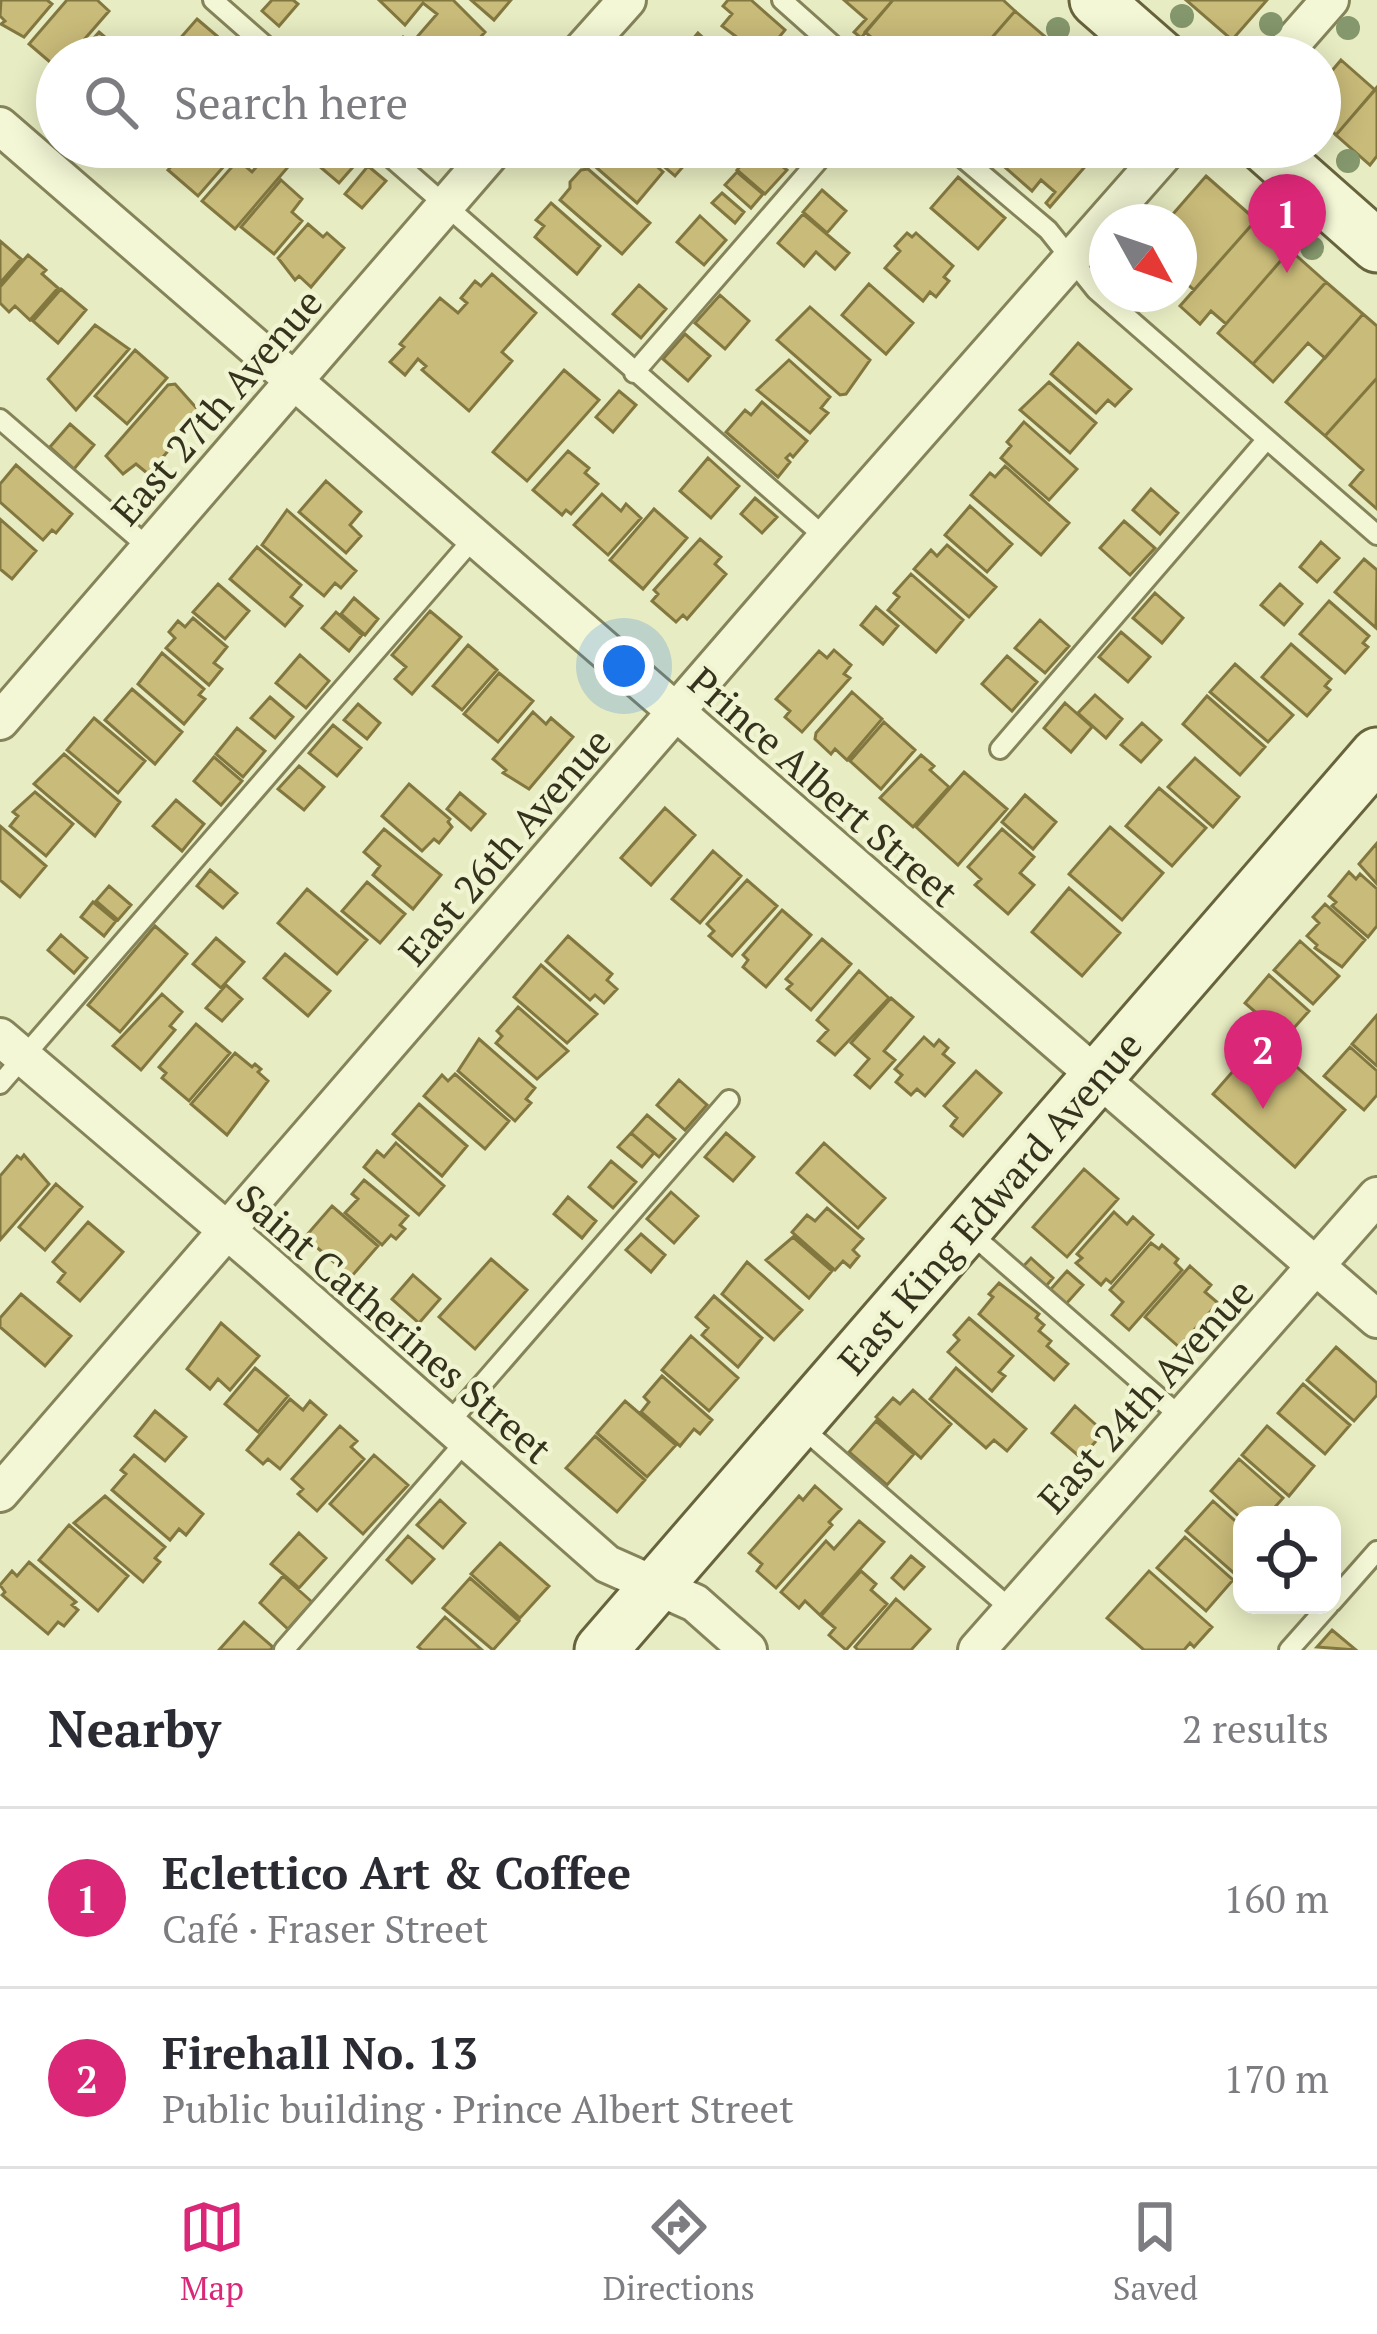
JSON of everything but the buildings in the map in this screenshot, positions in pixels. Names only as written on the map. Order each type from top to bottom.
[{"type":"main road","points":[[1096,0],[1137,36]]},
{"type":"main road","points":[[1288,168],[1377,246]]},
{"type":"main road","name":"East King Edward Avenue","points":[[601,1650],[1377,754]]},
{"type":"street","points":[[595,36],[627,0]]},
{"type":"street","points":[[1298,36],[1330,0]]},
{"type":"street","name":"Prince Albert Street","points":[[0,126],[36,158]]},
{"type":"street","name":"Prince Albert Street","points":[[48,168],[1377,1318]]},
{"type":"street","name":"East 27th Avenue","points":[[2,713],[477,168]]},
{"type":"street","name":"East 26th Avenue","points":[[0,1493],[1152,168]]},
{"type":"street","name":"Saint Catherines Street","points":[[7,1060],[227,1230],[617,1572],[694,1603],[748,1650]]},
{"type":"street","name":"East 24th Avenue","points":[[977,1650],[1377,1196]]},
{"type":"lane","points":[[213,0],[236,7],[260,36]]},
{"type":"lane","points":[[782,0],[822,36]]},
{"type":"lane","points":[[403,168],[826,538]]},
{"type":"lane","points":[[634,373],[812,168]]},
{"type":"lane","points":[[975,168],[1048,230],[1096,290],[1377,535]]},
{"type":"lane","points":[[0,419],[149,548]]},
{"type":"lane","points":[[1000,749],[1267,439]]},
{"type":"lane","points":[[7,1060],[472,538]]},
{"type":"lane","points":[[284,1650],[729,1100]]},
{"type":"lane","points":[[965,1228],[1181,1417]]},
{"type":"lane","points":[[796,1423],[1012,1610]]},
{"type":"lane","points":[[1341,1592],[1377,1551]]},
{"type":"lane","points":[[1289,1650],[1322,1614]]},
{"type":"place","name":"Eclettico Art & Coffee","points":[[1287,273]]},
{"type":"place","name":"Firehall No. 13","points":[[1263,1109]]}]
